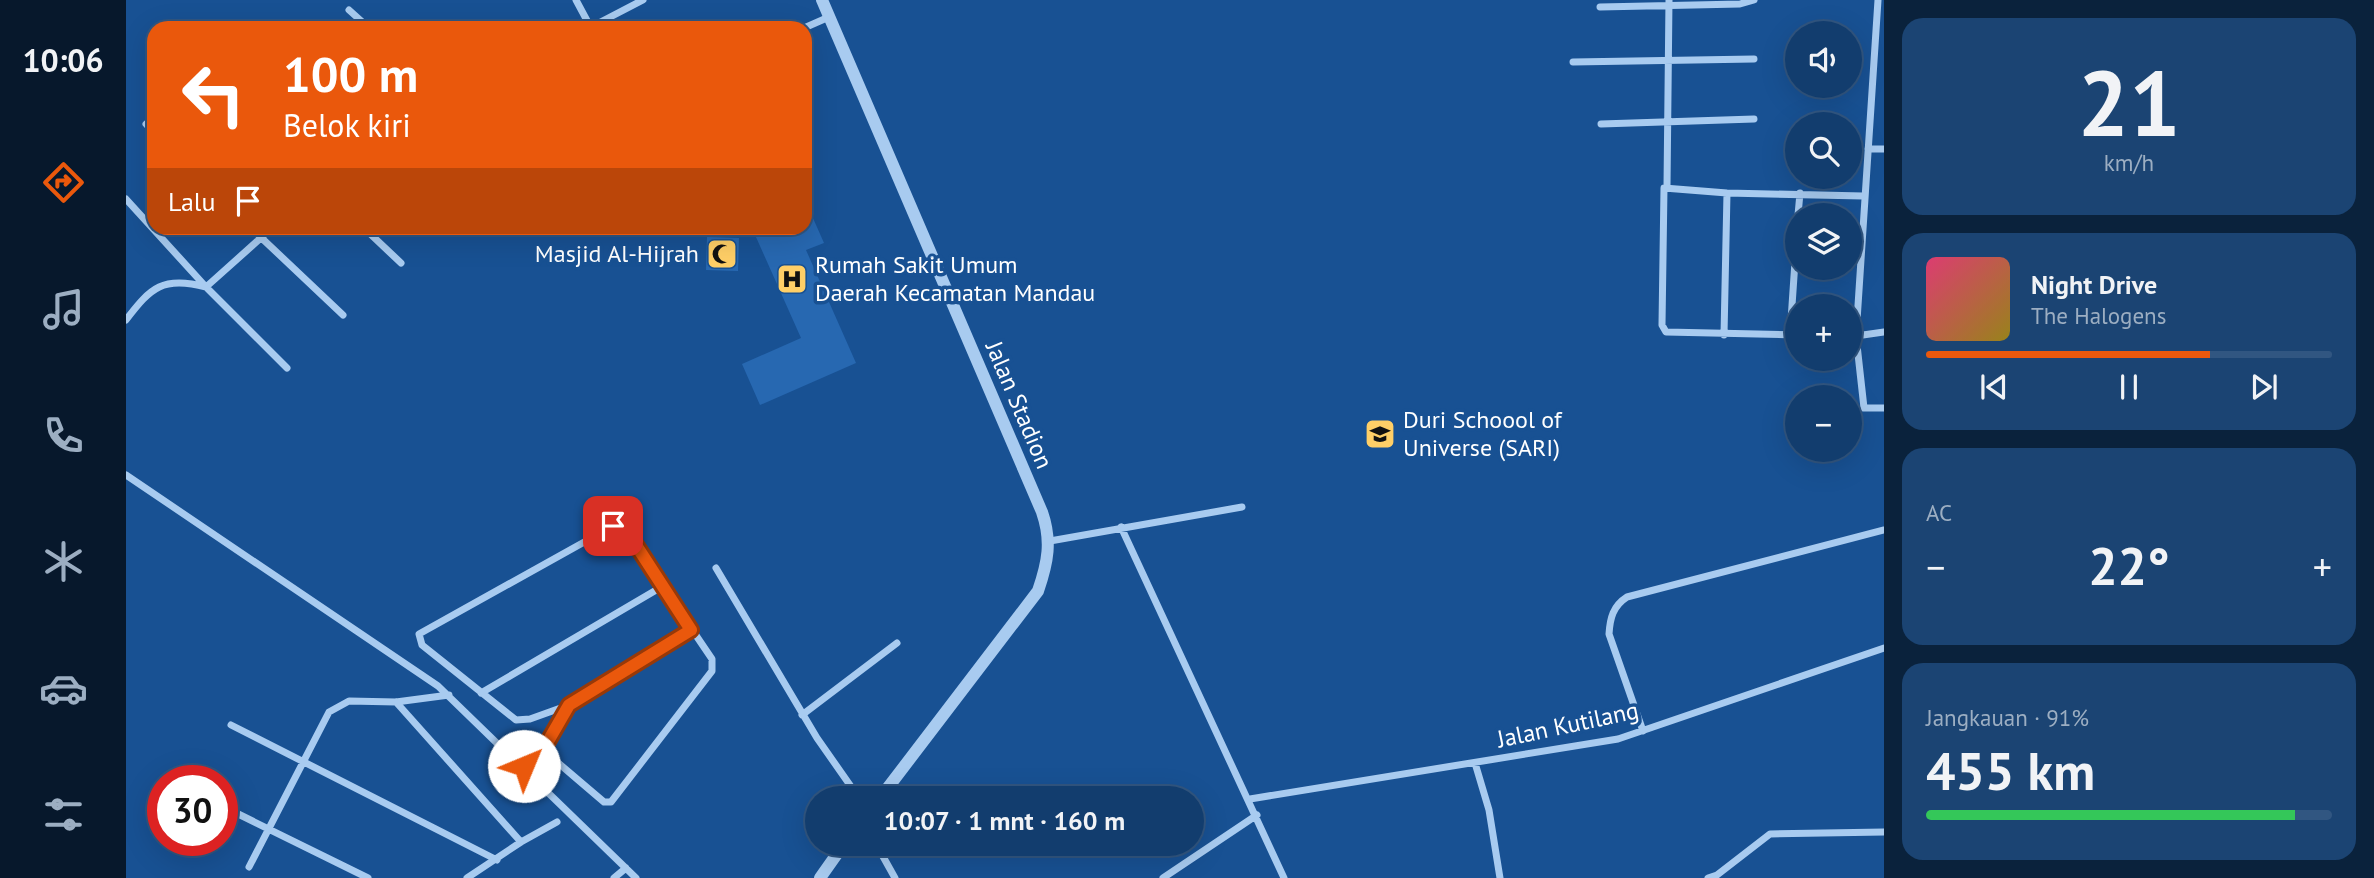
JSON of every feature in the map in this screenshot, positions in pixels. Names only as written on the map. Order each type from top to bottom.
[{"type":"street","points":[[576,0],[588,21]]},
{"type":"street","points":[[603,21],[643,0]]},
{"type":"street","name":"Jalan Stadion","points":[[822,0],[1042,512],[1050,541],[1047,566],[1038,591],[889,786]]},
{"type":"street","points":[[1600,7],[1670,2],[1740,4],[1754,0]]},
{"type":"street","points":[[1856,294],[1863,196],[1881,42],[1878,0]]},
{"type":"street","points":[[1670,2],[1667,186],[1662,195],[1663,329],[1674,335],[1785,335]]},
{"type":"street","points":[[349,9],[362,21]]},
{"type":"street","points":[[812,24],[829,17]]},
{"type":"street","points":[[1573,62],[1754,59]]},
{"type":"street","points":[[1601,124],[1754,119]]},
{"type":"street","points":[[1868,149],[1884,149]]},
{"type":"street","points":[[1667,186],[1727,193],[1863,196]]},
{"type":"street","points":[[1724,335],[1727,193]]},
{"type":"street","points":[[1799,203],[1800,193]]},
{"type":"street","points":[[126,199],[147,222]]},
{"type":"street","points":[[159,235],[287,368]]},
{"type":"street","points":[[206,287],[263,235]]},
{"type":"street","points":[[371,235],[401,263]]},
{"type":"street","points":[[261,237],[343,315]]},
{"type":"street","points":[[126,320],[156,287],[178,282],[206,287]]},
{"type":"street","points":[[1862,335],[1884,332]]},
{"type":"street","points":[[1858,371],[1863,405],[1866,409],[1884,408]]},
{"type":"street","points":[[126,475],[449,695],[636,878]]},
{"type":"street","points":[[1050,541],[1242,507]]},
{"type":"street","points":[[543,750],[604,802],[614,800],[712,671],[712,659],[625,528],[613,526],[422,630],[419,640],[422,645],[508,716],[520,721],[569,705],[691,630]]},
{"type":"street","points":[[1121,527],[1250,799],[1284,878]]},
{"type":"street","points":[[1643,731],[1609,634],[1609,620],[1618,603],[1626,597],[1884,530]]},
{"type":"street","points":[[716,568],[803,715],[851,786]]},
{"type":"street","points":[[481,693],[663,586]]},
{"type":"street","points":[[803,715],[897,643]]},
{"type":"street","name":"Jalan Kutilang","points":[[1250,799],[1577,748],[1643,731],[1884,648]]},
{"type":"street","points":[[250,867],[328,712],[334,707],[354,701],[396,702],[449,695]]},
{"type":"street","points":[[396,702],[521,842]]},
{"type":"street","points":[[524,766],[543,750],[569,705]]},
{"type":"street","points":[[232,725],[304,759],[497,860]]},
{"type":"street","points":[[1475,763],[1489,810],[1500,878]]},
{"type":"street","points":[[238,814],[369,878]]},
{"type":"street","points":[[1163,878],[1256,815]]},
{"type":"street","points":[[467,878],[557,822]]},
{"type":"street","points":[[1708,878],[1717,875],[1770,834],[1884,832]]},
{"type":"street","points":[[820,878],[836,856]]},
{"type":"street","points":[[883,856],[895,878]]},
{"type":"street","points":[[614,878],[626,868]]},
{"type":"building","points":[[812,216],[824,243],[806,250],[856,363],[760,405],[742,364],[801,338],[755,235],[812,235]]},
{"type":"building","name":"Masjid Al-Hijrah","points":[[707,237],[739,238],[738,271],[706,270]]},
{"type":"place","name":"Masjid Al-Hijrah","points":[[722,254]]},
{"type":"place","name":"Rumah Sakit Umum Daerah Kecamatan Mandau","points":[[792,279]]},
{"type":"place","name":"Duri Schoool of Universe (SARI)","points":[[1380,434]]},
{"type":"route","points":[[524,766],[543,750],[569,705],[691,630],[625,528],[613,526]]}]
